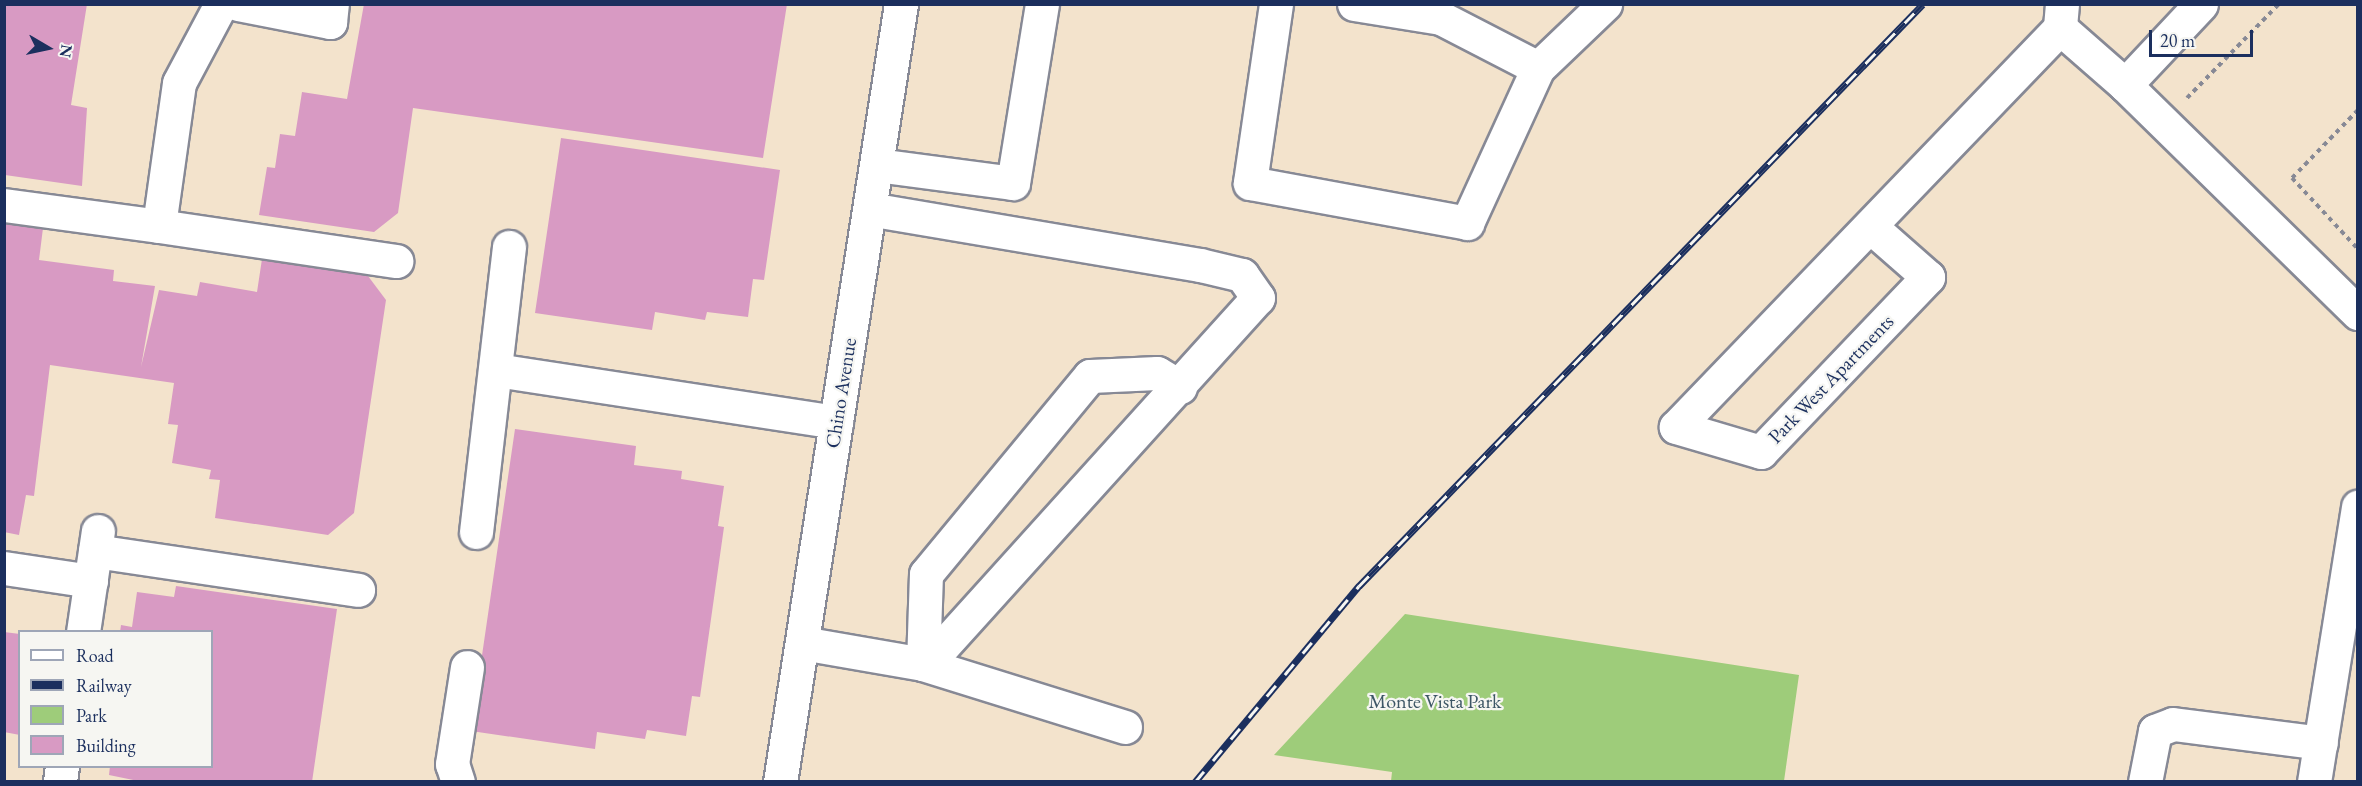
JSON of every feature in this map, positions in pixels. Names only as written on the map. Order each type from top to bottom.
[{"type":"street","points":[[159,226],[179,83],[221,4]]},
{"type":"street","points":[[238,4],[330,22],[332,4]]},
{"type":"street","name":"Chino Avenue","points":[[780,782],[901,4]]},
{"type":"street","points":[[876,165],[1013,183],[1042,4]]},
{"type":"street","points":[[1276,4],[1250,183],[1467,223],[1538,68],[1605,4]]},
{"type":"street","points":[[1353,4],[1442,18],[1538,68]]},
{"type":"street","points":[[2125,85],[2201,4]]},
{"type":"street","name":"Park West Apartments","points":[[1871,226],[1928,278],[1761,452],[1676,427],[1871,226],[2061,16],[2163,123],[2358,313]]},
{"type":"street","points":[[4,205],[396,261]]},
{"type":"street","points":[[870,208],[1242,275],[1258,298],[1180,387],[923,664]]},
{"type":"street","points":[[476,532],[509,247]]},
{"type":"street","points":[[496,370],[836,422]]},
{"type":"street","points":[[923,664],[926,574],[1090,376],[1157,373],[1180,387]]},
{"type":"street","points":[[2314,782],[2358,506]]},
{"type":"street","points":[[83,630],[95,554]]},
{"type":"street","points":[[4,568],[95,554],[358,590]]},
{"type":"street","points":[[802,644],[923,664],[1125,727]]},
{"type":"street","points":[[458,782],[452,764],[467,667]]},
{"type":"street","points":[[2145,782],[2155,731],[2173,724],[2321,743]]},
{"type":"path","points":[[2163,123],[2279,4]]},
{"type":"path","points":[[2358,111],[2292,178],[2358,249]]},
{"type":"green space","name":"Monte Vista Park","points":[[1405,614],[1799,675],[1784,781],[1391,781],[1392,772],[1274,755]]},
{"type":"building","points":[[5,4],[87,4],[71,105],[87,108],[82,186],[5,175]]},
{"type":"building","points":[[364,4],[787,4],[763,158],[413,108],[398,213],[374,232],[259,215],[267,167],[275,168],[280,134],[295,136],[302,92],[347,99]]},
{"type":"building","points":[[561,138],[780,170],[764,280],[753,279],[748,317],[707,312],[705,320],[655,312],[652,330],[535,313]]},
{"type":"building","points":[[4,223],[43,228],[39,260],[114,270],[113,281],[155,286],[141,367],[159,290],[197,296],[200,282],[257,292],[262,259],[368,276],[386,300],[354,513],[328,535],[215,518],[220,480],[209,479],[211,470],[172,463],[178,425],[168,424],[174,383],[50,365],[34,496],[26,495],[19,535],[4,532]]},
{"type":"building","points":[[515,429],[636,446],[634,465],[682,471],[681,479],[724,486],[718,526],[724,527],[700,697],[692,696],[686,736],[647,730],[645,739],[597,732],[595,749],[471,731]]},
{"type":"building","points":[[176,586],[337,609],[312,782],[143,782],[109,775],[110,768],[213,768],[213,630],[120,630],[121,625],[132,627],[137,592],[174,597]]},
{"type":"building","points":[[4,632],[18,634],[18,735],[4,732]]},
{"type":"railway","points":[[1195,782],[1359,586],[1923,4]]}]
